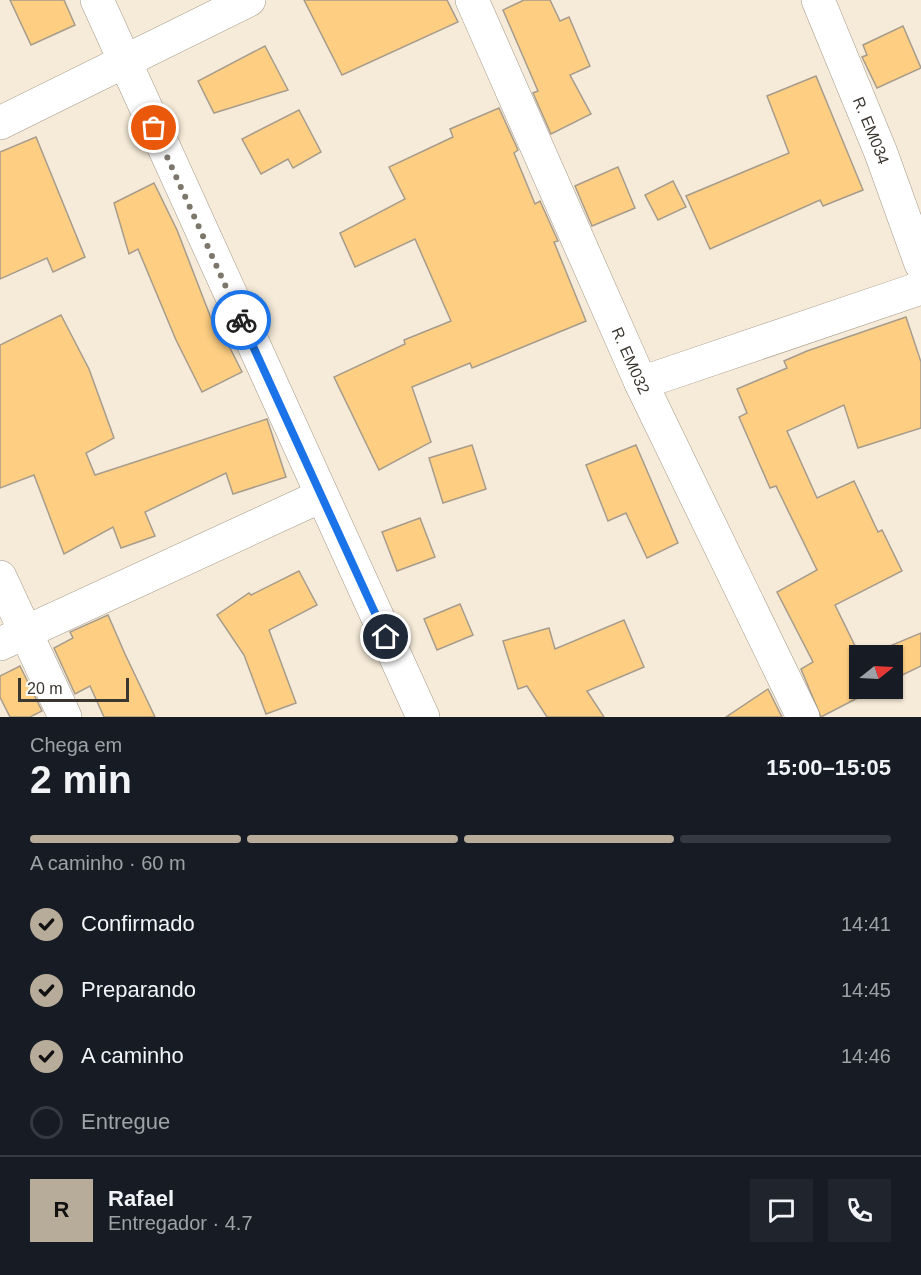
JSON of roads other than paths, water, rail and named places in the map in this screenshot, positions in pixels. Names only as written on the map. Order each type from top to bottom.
[{"type":"street","points":[[97,0],[423,717]]},
{"type":"street","points":[[0,123],[249,0]]},
{"type":"street","name":"R. EM032","points":[[472,0],[641,383],[802,717]]},
{"type":"street","name":"R. EM034","points":[[818,0],[881,153],[921,264]]},
{"type":"street","points":[[641,383],[921,288]]},
{"type":"street","points":[[13,639],[321,496]]},
{"type":"street","points":[[0,577],[13,639],[65,717]]}]
